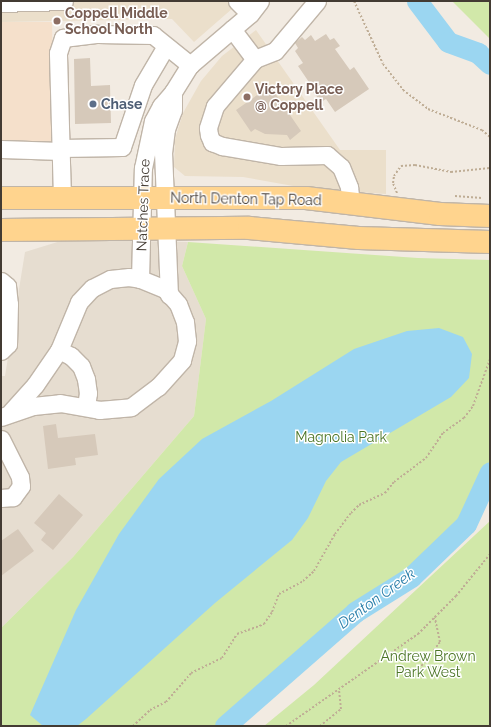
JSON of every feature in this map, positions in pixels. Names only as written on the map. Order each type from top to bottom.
[{"type":"main road","name":"North Denton Tap Road","points":[[1,198],[306,198],[440,214],[490,216]]},
{"type":"main road","name":"North Denton Tap Road","points":[[1,230],[249,228],[360,238],[490,242]]},
{"type":"street","points":[[1,3],[64,1]]},
{"type":"street","points":[[237,1],[255,8]]},
{"type":"street","points":[[317,1],[275,51],[255,59],[215,106],[208,128],[212,142],[222,146],[281,156],[327,155],[341,167],[349,187],[351,203]]},
{"type":"street","name":"Natches Trace","points":[[140,279],[143,168],[149,134],[161,106],[173,92],[190,65],[255,8]]},
{"type":"street","points":[[232,29],[255,59]]},
{"type":"street","points":[[62,198],[58,53],[63,38],[98,34],[153,35],[190,65]]},
{"type":"street","points":[[1,149],[122,147],[143,85],[166,46]]},
{"type":"street","name":"Natches Trace","points":[[169,295],[163,153],[166,129],[172,110],[173,92]]},
{"type":"street","points":[[129,277],[148,280],[169,295],[178,304],[185,322],[187,341],[182,360],[158,387],[131,407],[99,410],[86,406],[60,403],[6,415],[35,385],[59,350],[79,302],[92,288],[110,279],[129,277]]},
{"type":"street","points":[[1,281],[7,286],[8,344],[1,352]]},
{"type":"street","points":[[59,350],[71,356],[81,366],[86,379],[88,393],[86,406]]},
{"type":"street","points":[[1,438],[20,477],[21,486],[13,498],[1,498]]},
{"type":"path","points":[[354,1],[383,64],[403,90],[428,109],[471,126],[490,137]]},
{"type":"path","points":[[404,193],[397,193],[393,183],[397,169],[401,166],[415,165],[451,172],[490,168]]},
{"type":"path","points":[[452,196],[490,199]]},
{"type":"path","points":[[133,726],[150,710],[166,702],[191,673],[222,658],[238,634],[264,624],[272,612],[279,594],[303,581],[314,571],[335,534],[355,509],[365,501],[385,493],[394,482],[426,458],[443,433],[464,418],[473,406],[490,359]]},
{"type":"path","points":[[286,726],[403,646],[435,618],[490,554]]},
{"type":"path","points":[[419,669],[440,642],[435,618]]},
{"type":"path","points":[[320,726],[341,709],[339,689]]},
{"type":"shaded area","name":"Coppell Middle School North","points":[[1,1],[241,1],[194,42],[172,19],[1,22]]},
{"type":"shaded area","points":[[1,22],[52,22],[54,143],[1,141]]},
{"type":"shaded area","name":"Victory Place @ Coppell","points":[[256,30],[340,150],[386,150],[386,194],[310,189],[243,177],[185,176],[174,167],[175,139],[183,113],[201,81],[222,56]]},
{"type":"shaded area","points":[[64,240],[188,242],[182,266],[206,319],[194,416],[73,557],[1,628],[1,376],[5,376],[25,252]]},
{"type":"green space","points":[[452,1],[490,1],[490,39]]},
{"type":"green space","name":"Magnolia Park","points":[[188,242],[418,258],[490,260],[490,472],[466,524],[411,577],[355,612],[225,726],[1,726],[1,628],[73,557],[194,416],[206,319],[182,266]]},
{"type":"green space","name":"Andrew Brown Park West","points":[[490,521],[490,726],[264,726],[314,685]]},
{"type":"water","points":[[439,328],[463,337],[472,354],[469,378],[451,397],[341,462],[326,481],[308,518],[292,540],[215,603],[77,726],[43,726],[30,715],[76,610],[119,534],[159,479],[202,439],[271,401],[354,349],[407,331]]},
{"type":"building","points":[[326,34],[330,40],[334,38],[340,46],[335,49],[350,70],[354,67],[369,89],[335,112],[326,99],[321,102],[311,89],[313,88],[298,66],[303,63],[295,51],[298,48],[295,43],[302,37],[305,40],[311,35],[315,41]]},
{"type":"building","name":"Chase","points":[[90,58],[91,86],[110,85],[111,123],[75,124],[74,59]]},
{"type":"building","points":[[270,86],[301,131],[290,140],[287,135],[265,134],[255,129],[251,132],[236,110]]},
{"type":"building","points":[[56,424],[58,438],[95,434],[98,455],[75,458],[76,465],[48,469],[43,426]]},
{"type":"building","points":[[59,494],[83,515],[53,550],[41,540],[46,533],[34,523]]},
{"type":"building","points":[[18,529],[34,551],[1,576],[1,541]]},
{"type":"waterway","name":"Denton Creek","points":[[417,1],[448,42],[478,53],[490,64]]},
{"type":"waterway","name":"Denton Creek","points":[[225,726],[355,612],[411,577],[466,524],[490,472]]},
{"type":"place","name":"Coppell Middle School North","points":[[57,21]]},
{"type":"place","name":"Victory Place @ Coppell","points":[[247,97]]},
{"type":"place","name":"Chase","points":[[93,104]]}]
